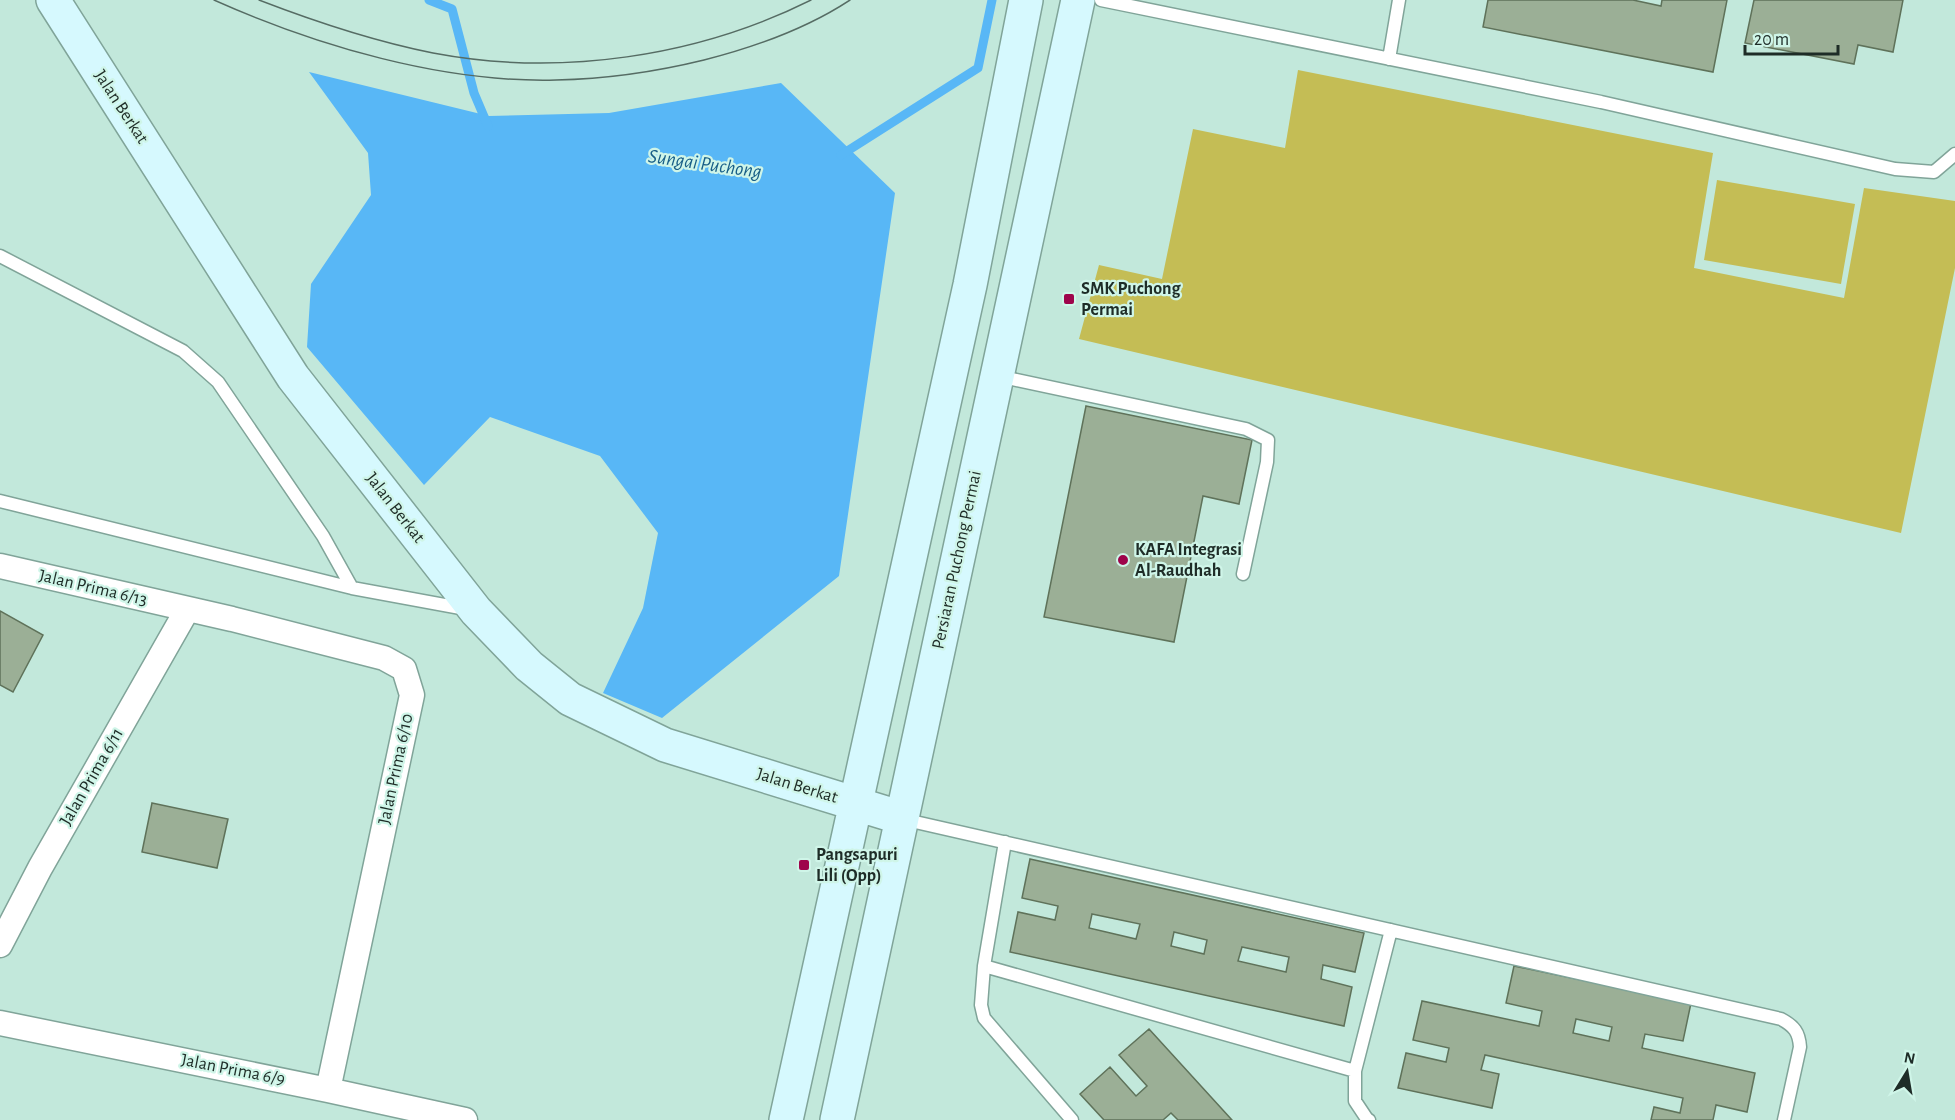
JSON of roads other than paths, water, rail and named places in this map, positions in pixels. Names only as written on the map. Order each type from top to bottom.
[{"type":"main road","name":"Jalan Berkat","points":[[53,0],[293,377],[476,611],[529,666],[570,699],[665,745],[902,819]]},
{"type":"main road","points":[[786,1120],[970,285],[1026,0]]},
{"type":"main road","name":"Persiaran Puchong Permai","points":[[837,1120],[1078,0]]},
{"type":"street","name":"Jalan Prima 6/13","points":[[0,566],[186,610]]},
{"type":"street","name":"Jalan Prima 6/11","points":[[0,945],[40,868],[186,610]]},
{"type":"street","name":"Jalan Prima 6/10","points":[[186,610],[384,658],[404,669],[412,694],[328,1089]]},
{"type":"street","name":"Jalan Prima 6/9","points":[[0,1023],[328,1089],[465,1120]]},
{"type":"lane","points":[[1101,0],[1601,102],[1895,169],[1934,172],[1955,154]]},
{"type":"lane","points":[[1389,59],[1399,0]]},
{"type":"lane","points":[[0,256],[183,351],[218,382],[323,536],[352,588]]},
{"type":"lane","points":[[997,376],[1246,429],[1268,440],[1267,462],[1243,574]]},
{"type":"lane","points":[[0,501],[352,588],[476,611]]},
{"type":"lane","points":[[902,819],[1781,1019],[1793,1026],[1799,1036],[1800,1047],[1784,1120]]},
{"type":"lane","points":[[1005,842],[984,966],[981,1005],[984,1018],[1072,1120]]},
{"type":"lane","points":[[1369,1120],[1366,1119],[1355,1101],[1355,1071],[1391,930]]},
{"type":"lane","points":[[984,966],[1355,1071]]},
{"type":"water","points":[[309,72],[489,116],[609,113],[781,83],[895,193],[839,576],[662,718],[603,693],[643,608],[658,533],[600,456],[490,417],[424,485],[307,347],[311,284],[371,195],[368,153]]},
{"type":"waterway","name":"Sungai Puchong","points":[[429,0],[452,9],[474,93],[488,126]]},
{"type":"waterway","name":"Sungai Puchong","points":[[841,155],[978,68],[992,0]]},
{"type":"tram line","points":[[214,0],[295,32],[381,58],[469,75],[556,80],[630,74],[723,55],[798,28],[850,0]]},
{"type":"tram line","points":[[259,0],[389,43],[433,53],[481,60],[530,63],[578,62],[627,57],[675,48],[722,36],[767,20],[811,0]]},
{"type":"place","name":"SMK Puchong Permai","points":[[1069,299]]},
{"type":"place","name":"KAFA Integrasi Al-Raudhah","points":[[1123,560]]},
{"type":"place","name":"Pangsapuri Lili (Opp)","points":[[804,865]]}]
